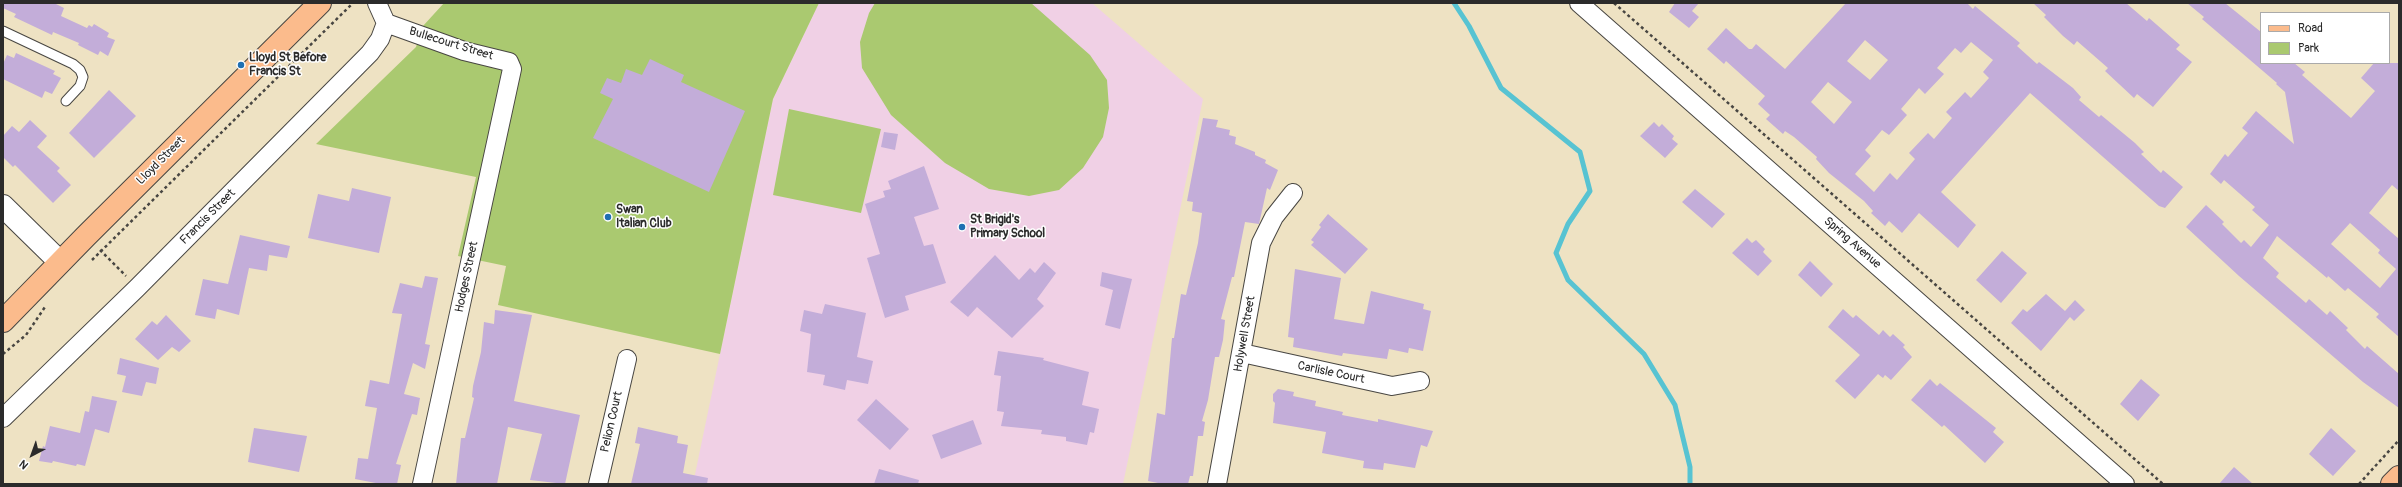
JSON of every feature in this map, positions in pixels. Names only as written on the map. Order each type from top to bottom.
[{"type":"main road","name":"Lloyd Street","points":[[3,321],[60,262],[320,3]]},
{"type":"main road","points":[[2392,484],[2399,477]]},
{"type":"street","points":[[377,3],[386,23]]},
{"type":"street","name":"Spring Avenue","points":[[1579,3],[2125,484]]},
{"type":"street","name":"Bullecourt Street","points":[[386,23],[464,51],[509,62],[512,69]]},
{"type":"street","name":"Francis Street","points":[[3,418],[137,288],[370,53],[380,39],[386,23]]},
{"type":"street","name":"Hodges Street","points":[[422,484],[512,69]]},
{"type":"street","name":"Holywell Street","points":[[1217,484],[1261,243],[1274,217],[1293,193]]},
{"type":"street","points":[[3,206],[60,262]]},
{"type":"street","name":"Carlisle Court","points":[[1242,353],[1392,386],[1420,381]]},
{"type":"street","name":"Pelion Court","points":[[598,484],[627,359]]},
{"type":"lane","points":[[3,31],[73,64],[80,70],[83,77],[80,86],[66,101]]},
{"type":"path","points":[[90,262],[353,3]]},
{"type":"path","points":[[1614,3],[2163,484]]},
{"type":"path","points":[[86,236],[137,288]]},
{"type":"path","points":[[3,354],[26,335],[49,302]]},
{"type":"path","points":[[2359,484],[2399,440]]},
{"type":"shaded area","name":"St Brigid's Primary School","points":[[819,3],[1092,3],[1203,99],[1123,484],[693,484],[773,99]]},
{"type":"green space","name":"Swan Italian Club","points":[[444,3],[819,3],[773,99],[720,354],[498,305],[506,266],[458,256],[476,177],[316,144],[416,47],[423,26]]},
{"type":"green space","points":[[875,3],[1031,3],[1090,55],[1107,80],[1109,108],[1103,137],[1083,168],[1059,190],[1029,196],[989,189],[945,163],[891,115],[862,68],[860,42],[869,13]]},
{"type":"green space","points":[[789,109],[881,129],[861,213],[773,195]]},
{"type":"building","points":[[3,3],[54,3],[64,8],[61,16],[87,28],[89,25],[92,27],[94,24],[109,33],[107,37],[115,40],[108,56],[100,51],[98,55],[78,45],[79,43],[53,32],[52,35],[14,17],[16,14],[3,8]]},
{"type":"building","points":[[1675,3],[1699,3],[1692,11],[1699,17],[1689,28],[1669,12]]},
{"type":"building","points":[[1846,3],[1967,3],[1973,9],[1975,6],[2020,43],[2017,46],[2037,64],[2039,62],[2073,88],[2081,97],[2079,100],[2099,117],[2101,115],[2135,143],[2144,152],[2141,154],[2161,173],[2163,170],[2183,187],[2165,208],[2159,206],[2030,93],[1941,192],[1976,225],[1958,248],[1919,213],[1902,233],[1889,221],[1885,226],[1871,213],[1873,211],[1864,201],[1829,173],[1816,159],[1817,157],[1794,137],[1785,131],[1783,134],[1766,119],[1770,115],[1758,104],[1765,96],[1726,61],[1724,64],[1707,49],[1726,28],[1749,49],[1752,49],[1756,44],[1785,69]],"holes":[[[1865,40],[1888,60],[1870,80],[1847,61]],[[1971,42],[1993,60],[1983,72],[1989,78],[1971,98],[1965,92],[1946,112],[1952,118],[1934,139],[1928,133],[1909,153],[1915,159],[1897,180],[1890,173],[1874,192],[1855,174],[1871,156],[1865,150],[1882,130],[1889,135],[1907,115],[1901,109],[1919,88],[1925,94],[1944,74],[1937,68],[1955,48],[1961,53]],[[1828,82],[1852,102],[1834,124],[1811,102]]]},
{"type":"building","points":[[2033,3],[2126,3],[2147,21],[2149,18],[2180,45],[2176,49],[2192,62],[2153,107],[2137,94],[2134,98],[2105,71],[2108,68],[2077,41],[2074,45],[2063,36],[2044,17],[2046,15]]},
{"type":"building","points":[[2187,3],[2225,3],[2260,31],[2260,64],[2295,64],[2305,72],[2302,75],[2351,118],[2375,91],[2361,78],[2373,64],[2399,63],[2399,191],[2392,185],[2369,213],[2399,239],[2399,337],[2376,317],[2379,314],[2348,288],[2345,291],[2328,276],[2327,278],[2277,236],[2263,258],[2279,273],[2276,277],[2306,303],[2309,299],[2327,315],[2330,311],[2348,328],[2346,330],[2365,349],[2367,346],[2399,374],[2399,408],[2363,382],[2239,276],[2186,227],[2206,205],[2224,222],[2222,224],[2241,243],[2244,240],[2251,247],[2269,225],[2252,210],[2255,207],[2224,180],[2221,184],[2210,174],[2225,154],[2228,157],[2248,133],[2242,128],[2256,111],[2294,144],[2285,92],[2276,84],[2277,83],[2202,19],[2204,17]],"holes":[[[2350,223],[2380,250],[2378,253],[2396,269],[2380,288],[2331,244]]]},
{"type":"building","points":[[16,53],[55,71],[53,74],[61,78],[52,94],[45,91],[42,98],[3,79],[3,64],[7,55],[14,58]]},
{"type":"building","points":[[650,59],[684,75],[681,82],[745,111],[709,192],[593,138],[613,99],[600,93],[607,78],[621,83],[626,69],[642,75]]},
{"type":"building","points":[[109,90],[136,116],[94,158],[69,133]]},
{"type":"building","points":[[1203,118],[1218,120],[1216,127],[1230,130],[1229,135],[1236,137],[1235,144],[1255,152],[1255,155],[1266,160],[1265,163],[1278,170],[1270,190],[1267,188],[1259,224],[1245,222],[1234,277],[1232,277],[1221,319],[1225,320],[1223,340],[1219,357],[1215,357],[1208,400],[1202,421],[1205,422],[1203,436],[1198,436],[1193,476],[1190,476],[1188,484],[1163,484],[1148,481],[1157,413],[1165,415],[1172,338],[1174,338],[1181,294],[1186,295],[1198,243],[1202,213],[1192,211],[1193,202],[1187,201]]},
{"type":"building","points":[[30,120],[47,136],[37,147],[60,168],[57,171],[71,185],[53,203],[15,165],[13,167],[3,157],[3,136],[12,126],[19,132]]},
{"type":"building","points":[[1654,122],[1659,127],[1662,124],[1674,136],[1672,139],[1678,144],[1665,158],[1640,136]]},
{"type":"building","points":[[884,132],[898,134],[895,150],[881,147]]},
{"type":"building","points":[[924,166],[939,209],[914,217],[924,246],[933,244],[946,283],[905,296],[909,310],[885,318],[867,258],[880,254],[865,204],[885,197],[883,191],[891,189],[888,181]]},
{"type":"building","points":[[352,188],[391,197],[379,253],[308,238],[318,194],[349,201]]},
{"type":"building","points":[[1695,189],[1725,214],[1712,228],[1682,202]]},
{"type":"building","points":[[1328,214],[1368,249],[1345,274],[1311,245],[1314,242],[1311,240],[1321,227],[1319,225]]},
{"type":"building","points":[[240,235],[290,246],[287,258],[269,255],[267,271],[249,268],[239,315],[217,309],[215,319],[195,315],[203,279],[228,284]]},
{"type":"building","points":[[1747,238],[1752,243],[1756,240],[1765,249],[1763,252],[1772,261],[1758,276],[1732,253]]},
{"type":"building","points":[[2002,251],[2027,273],[2001,303],[1976,280]]},
{"type":"building","points":[[995,255],[1019,280],[1030,268],[1035,273],[1044,262],[1056,273],[1037,299],[1044,306],[1012,338],[977,307],[968,317],[950,302]]},
{"type":"building","points":[[1810,261],[1833,284],[1821,297],[1798,275]]},
{"type":"building","points":[[1295,269],[1341,278],[1334,319],[1364,324],[1371,291],[1424,304],[1423,309],[1431,311],[1423,351],[1409,348],[1408,353],[1389,349],[1387,359],[1343,353],[1342,356],[1293,347],[1294,338],[1288,337]]},
{"type":"building","points":[[1102,272],[1132,279],[1120,329],[1105,325],[1113,290],[1100,286]]},
{"type":"building","points":[[425,276],[438,278],[425,344],[430,345],[425,369],[413,363],[404,394],[420,398],[417,415],[412,414],[396,464],[401,465],[397,484],[381,484],[355,479],[358,458],[368,459],[377,408],[365,406],[370,380],[389,384],[402,314],[392,313],[400,283],[422,288]]},
{"type":"building","points":[[2046,294],[2065,311],[2075,300],[2085,310],[2074,321],[2070,317],[2041,351],[2011,323],[2023,309],[2027,312]]},
{"type":"building","points":[[825,304],[866,313],[857,357],[873,361],[868,384],[847,380],[845,390],[823,385],[825,375],[807,372],[811,334],[800,331],[804,310],[822,314]]},
{"type":"building","points":[[1843,309],[1853,318],[1856,315],[1879,335],[1883,330],[1890,337],[1893,334],[1905,345],[1903,347],[1912,357],[1891,380],[1885,375],[1883,378],[1878,374],[1855,399],[1835,381],[1860,355],[1828,327]]},
{"type":"building","points":[[495,310],[532,315],[514,401],[580,415],[565,484],[530,480],[542,434],[508,427],[497,484],[456,484],[461,438],[465,438],[474,398],[472,397],[473,386],[481,352],[484,322],[494,324]]},
{"type":"building","points":[[166,315],[191,341],[179,352],[172,347],[158,360],[135,339],[152,321],[157,325]]},
{"type":"building","points":[[998,351],[1044,358],[1043,360],[1089,372],[1082,405],[1099,409],[1094,433],[1090,432],[1087,445],[1066,441],[1066,437],[1041,434],[1042,430],[1001,426],[1004,412],[997,411],[1001,376],[994,375]]},
{"type":"building","points":[[120,358],[159,368],[156,384],[146,382],[142,396],[122,392],[126,376],[117,374]]},
{"type":"building","points":[[1930,379],[1937,386],[1940,383],[1996,428],[1993,432],[2004,442],[1985,463],[1944,425],[1942,427],[1911,400]]},
{"type":"building","points":[[2141,379],[2160,395],[2138,421],[2120,404]]},
{"type":"building","points":[[1278,389],[1294,392],[1293,396],[1316,401],[1315,406],[1343,412],[1342,415],[1378,422],[1378,419],[1433,431],[1427,447],[1421,445],[1415,468],[1384,463],[1383,470],[1363,468],[1364,461],[1322,453],[1326,432],[1273,423],[1275,403],[1273,401],[1273,394]]},
{"type":"building","points":[[92,396],[117,401],[109,433],[95,429],[85,466],[77,464],[76,466],[53,461],[52,463],[39,461],[43,446],[45,447],[50,426],[80,433],[85,411],[89,412]]},
{"type":"building","points":[[876,399],[909,429],[890,450],[857,420]]},
{"type":"building","points":[[973,420],[982,444],[941,459],[932,435]]},
{"type":"building","points":[[638,427],[678,436],[677,443],[688,445],[683,473],[708,478],[707,484],[631,484],[640,444],[635,443]]},
{"type":"building","points":[[254,428],[307,436],[299,472],[248,462]]},
{"type":"building","points":[[2331,428],[2356,451],[2333,476],[2309,454]]},
{"type":"building","points":[[2234,467],[2253,484],[2219,484]]},
{"type":"building","points":[[879,469],[919,480],[918,484],[874,484]]},
{"type":"waterway","points":[[1454,3],[1469,26],[1501,88],[1580,152],[1590,191],[1568,224],[1556,253],[1568,280],[1644,354],[1675,405],[1690,467],[1690,484]]},
{"type":"place","name":"Lloyd St Before Francis St","points":[[241,65]]},
{"type":"place","name":"Swan Italian Club","points":[[608,217]]},
{"type":"place","name":"St Brigid's Primary School","points":[[962,227]]}]
